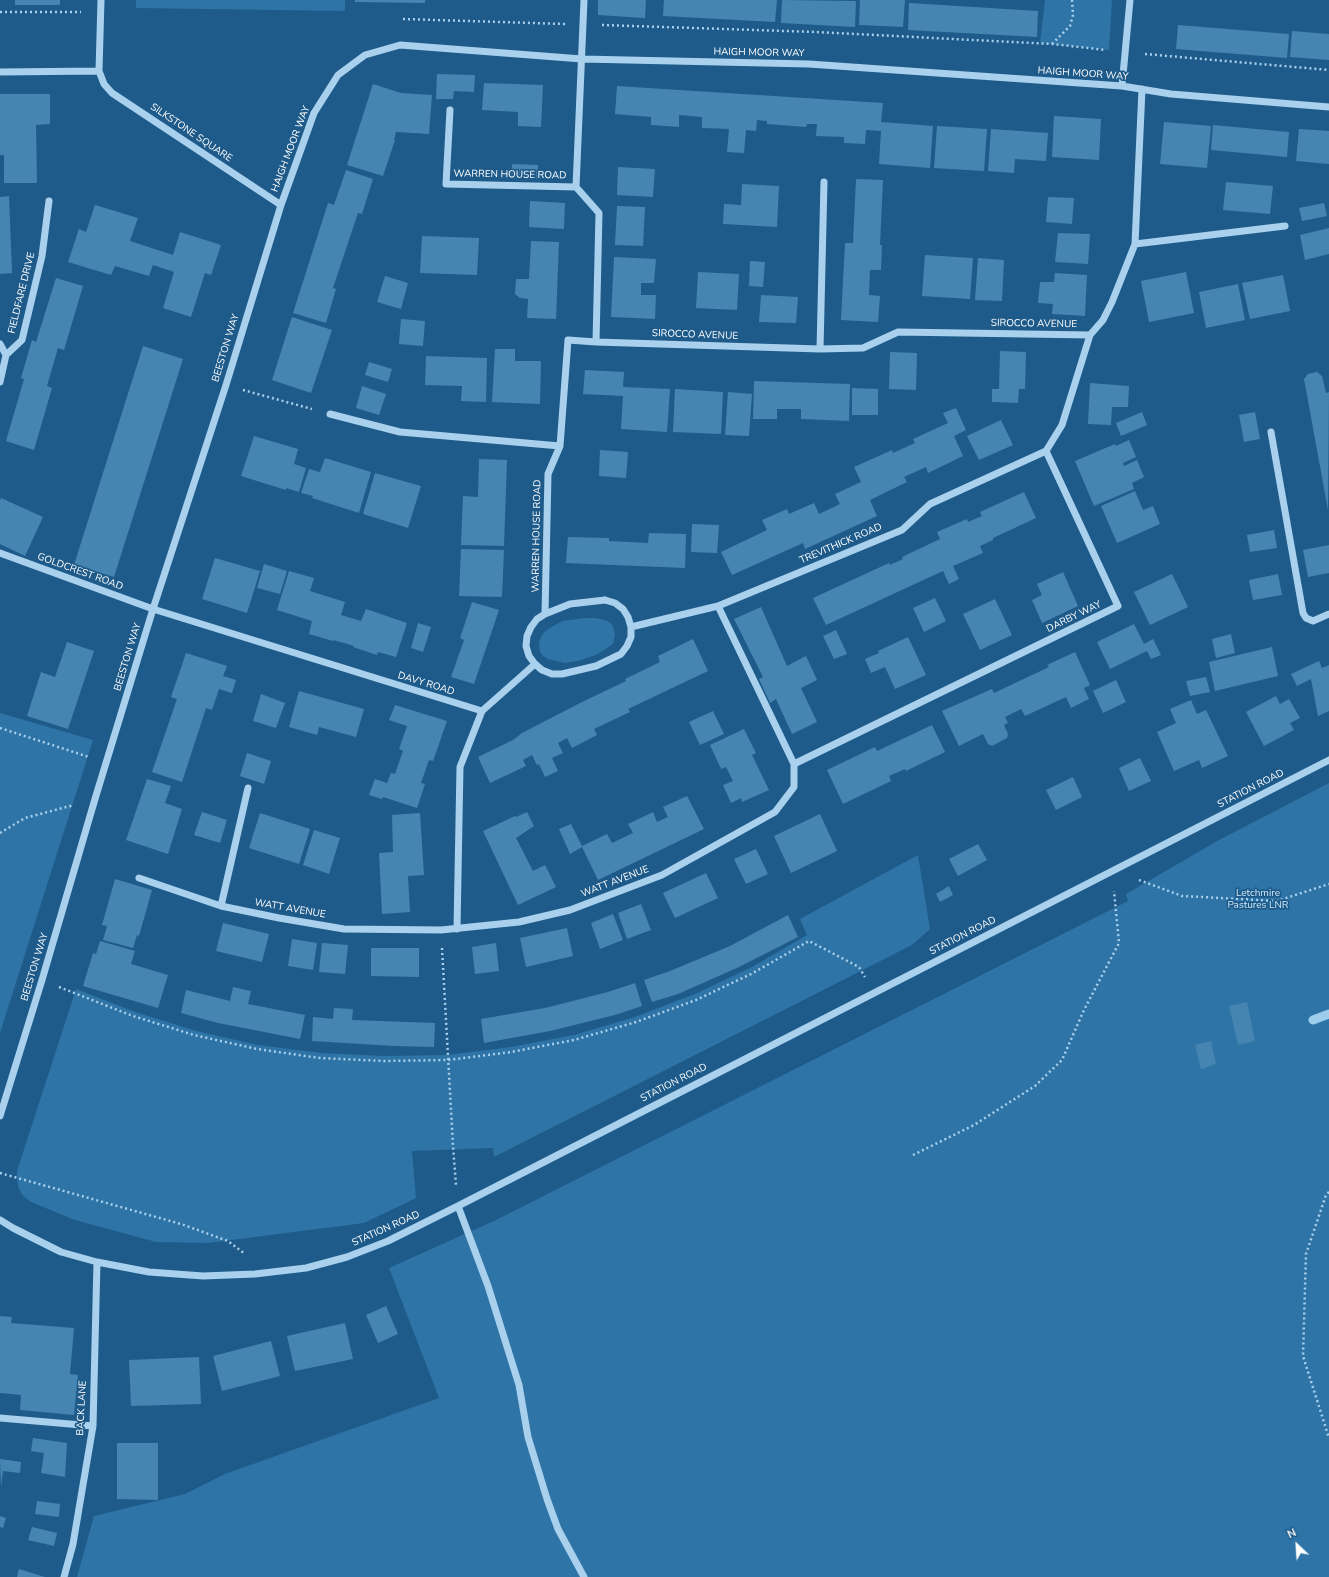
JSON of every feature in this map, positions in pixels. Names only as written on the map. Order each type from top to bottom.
[{"type":"street","points":[[0,72],[99,71],[101,0]]},
{"type":"street","name":"WARREN HOUSE ROAD","points":[[584,0],[576,187],[599,213],[596,342]]},
{"type":"street","points":[[1122,86],[1130,0]]},
{"type":"street","name":"HAIGH MOOR WAY","points":[[281,205],[314,114],[338,75],[365,55],[400,45],[582,59],[809,64],[1122,86],[1171,94],[1329,107]]},
{"type":"street","name":"SILKSTONE SQUARE","points":[[99,71],[104,84],[112,93],[281,205]]},
{"type":"street","name":"SIROCCO AVENUE","points":[[568,340],[820,349],[863,348],[898,332],[1090,335],[1103,320],[1112,302],[1135,244],[1142,89]]},
{"type":"street","name":"WARREN HOUSE ROAD","points":[[450,110],[446,184],[576,187]]},
{"type":"street","points":[[820,349],[824,182]]},
{"type":"street","name":"FIELDFARE DRIVE","points":[[6,355],[22,340],[42,256],[49,201]]},
{"type":"street","name":"BEESTON WAY","points":[[0,1116],[153,609],[226,385],[281,205]]},
{"type":"street","points":[[1135,244],[1284,226]]},
{"type":"street","points":[[1046,451],[1062,425],[1090,335]]},
{"type":"street","name":"WARREN HOUSE ROAD","points":[[545,614],[548,474],[560,446],[568,340]]},
{"type":"street","points":[[0,344],[6,355],[0,382]]},
{"type":"street","points":[[330,414],[400,432],[560,446]]},
{"type":"street","points":[[1271,432],[1303,613],[1306,618],[1313,620],[1329,614]]},
{"type":"street","name":"TREVITHICK ROAD","points":[[631,627],[718,606],[902,530],[930,504],[1046,451]]},
{"type":"street","name":"DARBY WAY","points":[[794,764],[1118,606],[1046,451]]},
{"type":"street","name":"GOLDCREST ROAD","points":[[0,553],[153,609]]},
{"type":"street","points":[[605,600],[615,603],[623,609],[628,617],[631,627],[631,637],[621,654],[596,666],[579,671],[552,674],[542,670],[534,664],[529,656],[526,646],[526,636],[530,627],[537,619],[545,614],[570,604],[605,600]]},
{"type":"street","name":"WATT AVENUE","points":[[139,878],[220,906],[279,918],[344,929],[440,930],[519,922],[570,910],[662,875],[775,812],[794,787],[794,764],[718,606]]},
{"type":"street","name":"DAVY ROAD","points":[[153,609],[482,711]]},
{"type":"street","points":[[457,929],[460,767],[482,711],[534,664]]},
{"type":"street","name":"STATION ROAD","points":[[0,1220],[61,1252],[97,1262],[149,1272],[203,1276],[268,1273],[306,1268],[347,1257],[388,1241],[458,1206],[1329,760]]},
{"type":"street","points":[[220,906],[248,788]]},
{"type":"street","points":[[458,1206],[488,1286],[519,1385],[528,1437],[546,1499],[558,1529],[584,1577]]},
{"type":"street","name":"BACK LANE","points":[[64,1577],[73,1544],[93,1426],[97,1262]]},
{"type":"street","points":[[0,1418],[93,1426]]},
{"type":"path","points":[[1052,44],[1070,26],[1073,15],[1072,0]]},
{"type":"path","points":[[0,12],[100,12]]},
{"type":"path","points":[[403,19],[816,32],[1052,44],[1329,70]]},
{"type":"path","points":[[226,385],[330,414]]},
{"type":"path","points":[[0,728],[106,763]]},
{"type":"path","points":[[0,833],[25,818],[95,799]]},
{"type":"path","points":[[913,1155],[980,1121],[1035,1086],[1062,1060],[1084,1010],[1119,943],[1112,871],[1182,896],[1277,901],[1329,884]]},
{"type":"path","points":[[440,930],[458,1206]]},
{"type":"path","points":[[42,980],[133,1016],[194,1035],[257,1049],[327,1058],[384,1061],[448,1060],[511,1052],[574,1040],[636,1022],[702,997],[753,972],[809,941],[859,966],[874,992]]},
{"type":"path","points":[[0,1174],[131,1209],[228,1241],[268,1273]]},
{"type":"path","points":[[1329,1192],[1326,1195],[1306,1254],[1303,1356],[1329,1438]]},
{"type":"green space","points":[[136,0],[345,0],[345,11],[136,8]]},
{"type":"green space","points":[[1045,0],[1112,0],[1109,50],[1040,43]]},
{"type":"green space","points":[[595,618],[609,622],[613,626],[615,635],[613,644],[598,654],[578,661],[565,663],[548,659],[543,656],[540,652],[539,641],[544,632],[563,621]]},
{"type":"green space","points":[[0,713],[93,740],[0,1033]]},
{"type":"green space","name":"Letchmire Pastures LNR","points":[[1329,783],[1329,1577],[77,1577],[94,1516],[185,1494],[225,1474],[439,1398],[389,1268],[496,1220],[1128,901],[1126,894],[1219,840]]},
{"type":"green space","points":[[918,855],[930,929],[912,945],[494,1157],[493,1148],[412,1151],[416,1198],[364,1223],[208,1243],[156,1242],[75,1220],[31,1202],[23,1196],[19,1189],[17,1171],[76,989],[135,1012],[196,1031],[258,1045],[321,1053],[384,1056],[448,1055],[511,1047],[574,1035],[635,1017],[695,994],[752,967],[807,935],[800,919]]},
{"type":"building","points":[[15,0],[60,0],[60,5],[15,5]]},
{"type":"building","points":[[355,0],[425,0],[425,3],[355,2]]},
{"type":"building","points":[[598,0],[646,0],[645,18],[598,15]]},
{"type":"building","points":[[664,0],[777,0],[775,22],[663,16]]},
{"type":"building","points":[[782,0],[856,1],[855,27],[781,23]]},
{"type":"building","points":[[860,0],[905,0],[903,27],[859,25]]},
{"type":"building","points":[[909,3],[1038,11],[1037,37],[908,30]]},
{"type":"building","points":[[1178,25],[1289,34],[1287,58],[1176,49]]},
{"type":"building","points":[[1292,31],[1329,34],[1329,60],[1290,57]]},
{"type":"building","points":[[437,74],[475,75],[474,92],[454,91],[453,99],[436,99]]},
{"type":"building","points":[[484,83],[543,85],[541,127],[518,126],[518,112],[482,110]]},
{"type":"building","points":[[373,84],[401,93],[432,95],[429,134],[396,132],[395,140],[383,176],[347,165]]},
{"type":"building","points":[[617,86],[883,103],[881,122],[933,126],[930,168],[879,164],[881,131],[866,130],[865,144],[844,143],[844,137],[816,136],[817,124],[807,124],[806,127],[767,124],[767,121],[757,120],[756,131],[746,130],[744,153],[727,152],[729,129],[702,128],[702,117],[679,115],[679,127],[651,125],[651,117],[615,114]]},
{"type":"building","points":[[0,94],[50,94],[50,124],[36,125],[37,183],[4,183],[4,155],[0,155]]},
{"type":"building","points":[[1054,116],[1101,119],[1099,160],[1052,157]]},
{"type":"building","points":[[1164,122],[1211,126],[1207,168],[1160,164]]},
{"type":"building","points":[[1213,125],[1289,132],[1287,157],[1211,150]]},
{"type":"building","points":[[937,126],[987,129],[984,171],[934,168]]},
{"type":"building","points":[[991,129],[1048,133],[1046,161],[1015,159],[1014,173],[988,171]]},
{"type":"building","points":[[1299,129],[1329,131],[1329,164],[1296,161]]},
{"type":"building","points":[[512,164],[538,165],[538,179],[511,178]]},
{"type":"building","points":[[618,167],[655,169],[653,197],[617,195]]},
{"type":"building","points":[[346,170],[373,179],[362,214],[358,213],[333,288],[336,289],[326,323],[293,313],[328,203],[334,205]]},
{"type":"building","points":[[856,179],[883,180],[880,245],[882,245],[881,270],[870,270],[869,295],[880,296],[878,322],[841,320],[845,243],[853,243]]},
{"type":"building","points":[[1226,182],[1273,186],[1270,214],[1223,210]]},
{"type":"building","points":[[742,184],[779,186],[777,227],[723,224],[724,204],[741,205]]},
{"type":"building","points":[[9,196],[12,273],[0,274],[0,197]]},
{"type":"building","points":[[1048,197],[1074,198],[1072,224],[1046,222]]},
{"type":"building","points":[[530,201],[565,203],[564,229],[529,227]]},
{"type":"building","points":[[1324,203],[1327,216],[1302,221],[1299,208]]},
{"type":"building","points":[[95,205],[138,218],[130,241],[173,255],[180,232],[221,245],[211,275],[205,273],[191,317],[163,308],[174,272],[153,265],[149,276],[115,266],[111,275],[68,262],[79,229],[86,232]]},
{"type":"building","points":[[617,206],[645,207],[643,246],[615,245]]},
{"type":"building","points":[[1329,228],[1329,254],[1305,260],[1300,235]]},
{"type":"building","points":[[1058,233],[1090,234],[1088,264],[1055,262]]},
{"type":"building","points":[[422,236],[479,238],[477,275],[420,273]]},
{"type":"building","points":[[531,241],[559,242],[556,319],[527,318],[528,299],[520,298],[515,294],[516,279],[529,279]]},
{"type":"building","points":[[925,255],[973,258],[970,299],[922,296]]},
{"type":"building","points":[[614,257],[656,259],[654,283],[641,283],[641,295],[656,295],[655,319],[611,317]]},
{"type":"building","points":[[978,258],[1004,260],[1002,301],[975,300]]},
{"type":"building","points":[[750,261],[765,262],[763,287],[749,286]]},
{"type":"building","points":[[698,272],[739,274],[737,310],[696,308]]},
{"type":"building","points":[[1186,272],[1194,313],[1149,322],[1141,281]]},
{"type":"building","points":[[1055,273],[1087,275],[1085,316],[1052,314],[1053,304],[1038,303],[1040,282],[1054,282]]},
{"type":"building","points":[[1283,275],[1290,311],[1250,319],[1242,283]]},
{"type":"building","points":[[385,276],[408,283],[401,309],[377,302]]},
{"type":"building","points":[[56,278],[83,286],[64,350],[58,348],[47,386],[52,388],[34,450],[6,441],[24,379],[21,378],[32,340],[36,342]]},
{"type":"building","points":[[1238,284],[1245,320],[1206,328],[1199,292]]},
{"type":"building","points":[[761,295],[798,297],[796,323],[759,322]]},
{"type":"building","points":[[292,317],[332,330],[311,393],[272,380]]},
{"type":"building","points":[[401,319],[425,321],[423,346],[399,344]]},
{"type":"building","points":[[143,346],[183,359],[114,577],[74,565]]},
{"type":"building","points":[[495,349],[515,349],[515,361],[541,361],[540,404],[492,402]]},
{"type":"building","points":[[1000,351],[1026,352],[1025,389],[1019,389],[1018,403],[992,402],[992,389],[999,389]]},
{"type":"building","points":[[890,352],[917,353],[916,390],[889,389]]},
{"type":"building","points":[[426,356],[487,358],[486,402],[461,401],[462,386],[425,385]]},
{"type":"building","points":[[369,362],[392,369],[388,382],[365,375]]},
{"type":"building","points":[[585,370],[624,372],[623,387],[670,389],[667,432],[621,429],[623,396],[583,394]]},
{"type":"building","points":[[1317,372],[1322,376],[1326,393],[1329,392],[1328,510],[1304,379],[1308,374]]},
{"type":"building","points":[[754,381],[850,384],[849,421],[801,419],[801,409],[777,409],[777,419],[753,419]]},
{"type":"building","points":[[1090,383],[1129,386],[1128,407],[1112,407],[1111,425],[1088,424]]},
{"type":"building","points":[[362,386],[386,394],[379,415],[356,408]]},
{"type":"building","points":[[852,388],[878,389],[878,415],[852,415]]},
{"type":"building","points":[[675,389],[723,392],[721,434],[673,432]]},
{"type":"building","points":[[728,392],[752,394],[749,436],[725,435]]},
{"type":"building","points":[[956,408],[966,430],[954,436],[963,456],[928,473],[926,467],[904,477],[907,482],[870,500],[877,516],[805,549],[803,543],[732,575],[721,552],[767,530],[762,520],[787,509],[789,514],[814,503],[819,514],[840,504],[835,494],[861,482],[854,467],[892,450],[893,453],[915,443],[913,439],[948,423],[943,413]]},
{"type":"building","points":[[1142,412],[1147,425],[1121,436],[1116,423]]},
{"type":"building","points":[[1255,412],[1260,439],[1244,442],[1239,415]]},
{"type":"building","points":[[1001,420],[1013,445],[979,460],[967,436]]},
{"type":"building","points":[[254,436],[298,449],[294,464],[306,468],[299,492],[286,488],[286,490],[241,476]]},
{"type":"building","points":[[1129,440],[1136,457],[1123,463],[1124,466],[1137,460],[1144,477],[1132,483],[1134,489],[1094,506],[1075,461],[1115,444],[1116,446]]},
{"type":"building","points":[[600,450],[628,452],[626,478],[599,476]]},
{"type":"building","points":[[325,458],[371,472],[359,513],[301,493],[309,469],[320,472]]},
{"type":"building","points":[[479,459],[507,460],[504,546],[461,545],[463,496],[478,497]]},
{"type":"building","points":[[375,473],[421,486],[408,528],[363,514]]},
{"type":"building","points":[[1135,491],[1143,510],[1153,506],[1160,524],[1117,543],[1101,506]]},
{"type":"building","points":[[1024,492],[1036,518],[993,538],[993,540],[980,546],[983,553],[953,566],[959,579],[949,584],[943,571],[826,625],[813,598],[889,563],[890,565],[903,559],[902,557],[940,539],[937,532],[967,519],[968,522],[982,516],[980,512]]},
{"type":"building","points":[[1,498],[43,517],[25,556],[0,544]]},
{"type":"building","points":[[692,524],[719,525],[717,553],[691,552]]},
{"type":"building","points":[[1274,530],[1277,548],[1250,552],[1247,535]]},
{"type":"building","points":[[649,533],[686,534],[685,568],[566,563],[568,537],[609,538],[609,541],[648,543]]},
{"type":"building","points":[[1329,545],[1329,573],[1308,577],[1303,550]]},
{"type":"building","points":[[461,549],[504,550],[502,597],[459,596]]},
{"type":"building","points":[[215,558],[260,571],[247,613],[202,599]]},
{"type":"building","points":[[264,564],[287,571],[280,594],[257,588]]},
{"type":"building","points":[[289,571],[314,578],[310,591],[345,602],[341,615],[361,621],[366,609],[407,623],[396,657],[378,652],[377,655],[353,647],[354,646],[309,634],[312,621],[277,610]]},
{"type":"building","points":[[1063,572],[1078,606],[1042,623],[1032,600],[1042,595],[1037,584]]},
{"type":"building","points":[[1172,574],[1188,607],[1150,625],[1134,592]]},
{"type":"building","points":[[1278,574],[1282,595],[1253,600],[1249,580]]},
{"type":"building","points":[[935,598],[946,621],[924,632],[913,608]]},
{"type":"building","points":[[995,599],[1012,635],[980,650],[963,614]]},
{"type":"building","points":[[472,602],[499,610],[474,684],[451,677],[464,640],[460,638]]},
{"type":"building","points":[[761,607],[787,666],[806,656],[817,680],[801,688],[817,722],[792,734],[776,699],[770,703],[759,679],[763,677],[734,619]]},
{"type":"building","points":[[418,623],[431,627],[423,652],[411,648]]},
{"type":"building","points":[[1134,624],[1144,644],[1153,639],[1161,655],[1151,659],[1147,651],[1110,669],[1097,642]]},
{"type":"building","points":[[836,630],[847,654],[834,659],[823,636]]},
{"type":"building","points":[[1231,634],[1235,653],[1216,658],[1212,639]]},
{"type":"building","points":[[908,637],[926,675],[895,689],[885,667],[871,673],[865,659],[879,653],[878,651]]},
{"type":"building","points":[[693,639],[708,671],[628,709],[630,712],[594,729],[597,735],[572,748],[567,738],[558,743],[563,753],[552,758],[558,771],[545,777],[539,764],[537,765],[532,755],[523,760],[526,766],[490,783],[478,757],[513,740],[522,733],[582,702],[626,681],[625,679],[660,662],[658,656]]},
{"type":"building","points":[[67,642],[94,651],[68,729],[27,716],[41,672],[55,677]]},
{"type":"building","points":[[1272,647],[1278,676],[1215,691],[1209,662]]},
{"type":"building","points":[[1075,652],[1090,685],[1084,688],[1089,699],[1071,708],[1066,697],[1025,716],[1021,709],[1005,717],[1008,723],[1004,725],[1008,734],[1007,738],[992,746],[988,744],[983,734],[959,746],[942,711],[992,689],[994,693],[1049,667],[1047,665]]},
{"type":"building","points":[[186,653],[227,666],[223,676],[236,680],[232,693],[219,689],[212,710],[206,708],[182,782],[152,772],[177,699],[171,697]]},
{"type":"building","points":[[1319,661],[1322,668],[1329,665],[1329,711],[1318,716],[1311,679],[1297,686],[1291,674]]},
{"type":"building","points":[[1206,677],[1210,692],[1190,696],[1186,681]]},
{"type":"building","points":[[1116,680],[1126,702],[1103,713],[1093,691]]},
{"type":"building","points":[[299,691],[364,709],[356,737],[319,727],[317,735],[289,727]]},
{"type":"building","points":[[261,694],[285,703],[276,728],[253,721]]},
{"type":"building","points":[[1276,696],[1280,704],[1289,699],[1300,718],[1290,723],[1294,730],[1264,746],[1246,712]]},
{"type":"building","points":[[1191,700],[1197,714],[1206,710],[1228,756],[1202,768],[1199,760],[1174,771],[1157,732],[1176,723],[1170,709]]},
{"type":"building","points":[[395,705],[447,721],[433,761],[429,760],[421,783],[425,784],[417,808],[383,797],[382,799],[369,795],[375,779],[387,783],[391,773],[395,774],[403,751],[399,749],[407,726],[389,720]]},
{"type":"building","points":[[713,711],[724,734],[700,745],[689,722]]},
{"type":"building","points":[[932,725],[945,752],[906,771],[905,769],[889,776],[891,781],[843,804],[827,770],[875,747],[877,751]]},
{"type":"building","points":[[744,729],[756,753],[752,755],[769,790],[742,802],[741,798],[731,803],[723,785],[733,781],[726,767],[721,769],[710,745]]},
{"type":"building","points":[[247,753],[271,761],[264,784],[240,776]]},
{"type":"building","points":[[1140,758],[1151,781],[1129,791],[1119,768]]},
{"type":"building","points":[[1073,777],[1082,797],[1056,810],[1046,790]]},
{"type":"building","points":[[147,779],[171,786],[165,803],[182,809],[168,854],[126,840]]},
{"type":"building","points":[[687,796],[704,829],[598,880],[582,847],[570,854],[559,829],[571,824],[582,846],[607,834],[612,843],[633,833],[628,824],[653,812],[657,822],[668,817],[663,807]]},
{"type":"building","points":[[202,812],[227,820],[220,843],[194,835]]},
{"type":"building","points":[[527,812],[534,826],[516,838],[533,871],[545,865],[556,887],[518,905],[483,831]]},
{"type":"building","points":[[260,813],[310,829],[299,864],[249,848]]},
{"type":"building","points":[[420,813],[424,875],[408,876],[410,912],[382,914],[379,853],[393,852],[392,815]]},
{"type":"building","points":[[820,814],[837,851],[791,873],[774,836]]},
{"type":"building","points":[[314,830],[340,838],[329,874],[303,865]]},
{"type":"building","points":[[978,844],[987,860],[958,876],[949,859]]},
{"type":"building","points":[[756,849],[768,874],[746,884],[734,859]]},
{"type":"building","points":[[706,873],[718,898],[675,918],[663,893]]},
{"type":"building","points":[[115,879],[152,890],[139,936],[137,935],[133,948],[103,940],[107,926],[102,925]]},
{"type":"building","points":[[949,886],[953,895],[940,902],[936,894]]},
{"type":"building","points":[[641,904],[651,930],[627,939],[618,913]]},
{"type":"building","points":[[613,914],[623,940],[600,949],[591,923]]},
{"type":"building","points":[[788,915],[798,937],[739,967],[678,994],[652,1002],[644,980],[730,946]]},
{"type":"building","points":[[223,923],[269,934],[262,962],[216,951]]},
{"type":"building","points":[[567,928],[573,956],[526,967],[520,938]]},
{"type":"building","points":[[292,939],[317,943],[313,970],[288,966]]},
{"type":"building","points":[[100,941],[135,951],[131,964],[168,975],[158,1008],[83,986],[93,953],[96,954]]},
{"type":"building","points":[[322,943],[348,945],[345,974],[319,972]]},
{"type":"building","points":[[496,943],[499,971],[475,974],[472,947]]},
{"type":"building","points":[[371,948],[419,948],[419,977],[371,976]]},
{"type":"building","points":[[635,983],[642,1006],[615,1015],[550,1031],[484,1043],[481,1019],[545,1008],[608,992]]},
{"type":"building","points":[[233,987],[251,991],[248,1004],[305,1015],[300,1039],[218,1023],[181,1013],[186,990],[230,1001]]},
{"type":"building","points":[[1247,1002],[1255,1041],[1238,1045],[1229,1006]]},
{"type":"building","points":[[334,1008],[353,1009],[352,1020],[435,1023],[434,1047],[312,1041],[313,1017],[333,1019]]},
{"type":"building","points":[[1211,1041],[1216,1064],[1201,1069],[1195,1045]]},
{"type":"building","points":[[386,1306],[398,1334],[378,1343],[366,1315]]},
{"type":"building","points":[[0,1316],[12,1317],[11,1323],[74,1328],[70,1374],[78,1375],[74,1415],[20,1410],[21,1395],[0,1393]]},
{"type":"building","points":[[345,1323],[353,1359],[295,1371],[287,1336]]},
{"type":"building","points":[[271,1341],[280,1376],[222,1391],[213,1356]]},
{"type":"building","points":[[199,1357],[201,1404],[131,1406],[129,1360]]},
{"type":"building","points":[[33,1438],[67,1443],[65,1477],[41,1473],[44,1453],[31,1451]]},
{"type":"building","points":[[117,1443],[158,1443],[158,1500],[117,1499]]},
{"type":"building","points":[[0,1459],[21,1462],[20,1473],[3,1471],[1,1487]]},
{"type":"building","points":[[37,1501],[60,1504],[59,1517],[35,1514]]},
{"type":"building","points":[[0,1516],[6,1518],[3,1528],[0,1527]]},
{"type":"building","points":[[32,1527],[57,1533],[54,1546],[28,1540]]},
{"type":"building","points":[[19,1569],[45,1577],[17,1577]]},
{"type":"waterway","points":[[1313,1020],[1329,1014]]}]
